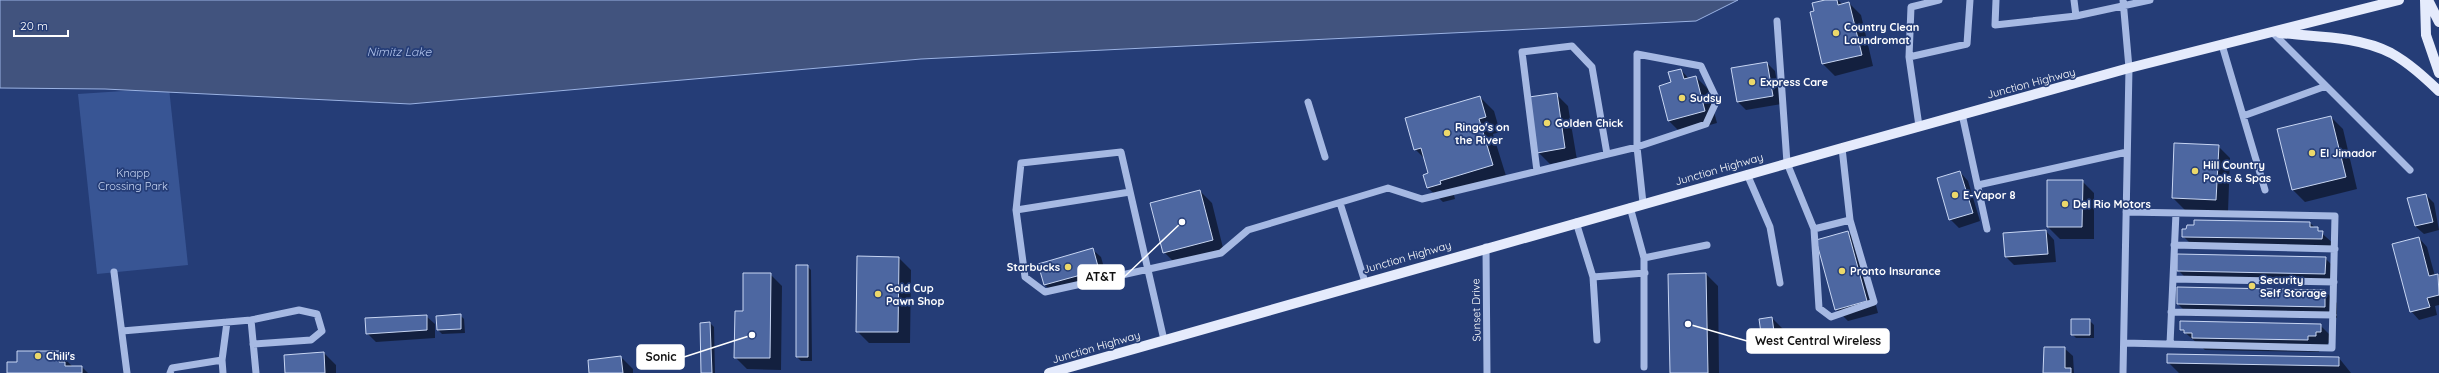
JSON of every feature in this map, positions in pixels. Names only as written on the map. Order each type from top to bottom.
[{"type":"main road","name":"Junction Highway","points":[[1054,372],[1486,247],[1962,114],[2129,68],[2398,0]]},
{"type":"main road","points":[[2426,0],[2439,22]]},
{"type":"main road","points":[[2426,0],[2426,34],[2439,73]]},
{"type":"main road","points":[[2272,32],[2344,40],[2378,47],[2403,60],[2439,91]]},
{"type":"street","points":[[1919,126],[1909,57],[1911,7],[1939,0]]},
{"type":"street","points":[[1909,57],[1968,44],[1970,0]]},
{"type":"street","points":[[1996,0],[1995,25],[2076,16],[2124,4],[2150,0]]},
{"type":"street","points":[[2074,0],[2076,16]]},
{"type":"street","points":[[2364,8],[2371,0]]},
{"type":"street","points":[[2123,373],[2129,68],[2124,4]]},
{"type":"street","points":[[1777,21],[1787,163],[1814,229],[1819,308],[1831,317],[1874,302],[1850,220],[1842,148]]},
{"type":"street","points":[[2272,32],[2410,170]]},
{"type":"street","points":[[2222,45],[2265,190]]},
{"type":"street","points":[[1537,171],[1522,52],[1572,46],[1592,67],[1607,154]]},
{"type":"street","points":[[1164,340],[1147,269],[1121,152],[1021,163],[1016,210],[1026,276],[1045,292],[1147,269],[1221,253],[1248,230],[1388,188],[1422,199],[1636,147],[1706,124],[1717,100],[1700,66],[1636,54],[1636,147],[1643,203]]},
{"type":"street","points":[[2243,116],[2326,86]]},
{"type":"street","points":[[1308,102],[1325,157]]},
{"type":"street","points":[[1962,114],[1987,229]]},
{"type":"street","points":[[1978,185],[2127,152]]},
{"type":"street","points":[[1746,174],[1770,227],[1780,283]]},
{"type":"street","points":[[1016,210],[1130,192]]},
{"type":"street","points":[[1340,203],[1365,282]]},
{"type":"street","points":[[1630,207],[1644,258],[1644,367]]},
{"type":"street","points":[[2124,343],[2332,348],[2334,282],[2335,216],[2126,212]]},
{"type":"street","points":[[2170,344],[2176,213]]},
{"type":"street","points":[[1814,229],[1850,220]]},
{"type":"street","points":[[1576,222],[1592,277],[1597,340]]},
{"type":"street","points":[[1644,258],[1707,245]]},
{"type":"street","points":[[2174,245],[2334,249]]},
{"type":"street","name":"Sunset Drive","points":[[1486,247],[1488,373]]},
{"type":"street","points":[[114,272],[127,373]]},
{"type":"street","points":[[1592,277],[1644,273]]},
{"type":"street","points":[[2173,278],[2334,282]]},
{"type":"street","points":[[122,332],[251,320],[299,310],[317,314],[322,331],[312,340],[253,344]]},
{"type":"street","points":[[2171,312],[2333,315]]},
{"type":"street","points":[[251,320],[256,373]]},
{"type":"street","points":[[223,373],[222,360],[227,322]]},
{"type":"street","points":[[170,373],[172,368],[222,360]]},
{"type":"green space","name":"Knapp Crossing Park","points":[[169,88],[188,265],[97,274],[78,94]]},
{"type":"water","name":"Nimitz Lake","points":[[0,0],[1738,0],[1696,21],[921,59],[410,104],[105,89],[0,88]]},
{"type":"building","name":"Country Clean Laundromat","points":[[1825,0],[1837,0],[1838,5],[1849,2],[1862,55],[1822,64],[1810,12],[1814,11],[1812,3]]},
{"type":"building","name":"Express Care","points":[[1767,62],[1773,96],[1737,102],[1731,68]]},
{"type":"building","name":"Sudsy","points":[[1681,69],[1684,79],[1696,76],[1705,111],[1668,121],[1659,86],[1671,82],[1668,72]]},
{"type":"building","name":"Golden Chick","points":[[1557,93],[1565,148],[1537,153],[1529,97]]},
{"type":"building","name":"Ringo's on the River","points":[[1480,96],[1486,117],[1479,119],[1493,165],[1440,181],[1441,184],[1427,188],[1423,175],[1428,173],[1421,148],[1414,150],[1405,118]]},
{"type":"building","name":"El Jimador","points":[[2331,116],[2346,177],[2292,190],[2277,129]]},
{"type":"building","name":"Hill Country Pools & Spas","points":[[2174,143],[2219,145],[2216,200],[2172,198]]},
{"type":"building","name":"E-Vapor 8","points":[[1960,171],[1973,213],[1949,220],[1937,178]]},
{"type":"building","name":"Del Rio Motors","points":[[2047,180],[2083,180],[2082,227],[2047,227]]},
{"type":"building","points":[[1200,190],[1213,240],[1163,253],[1150,203]]},
{"type":"building","points":[[2426,194],[2433,222],[2415,226],[2407,198]]},
{"type":"building","points":[[2194,220],[2310,222],[2310,227],[2318,227],[2318,231],[2323,231],[2322,239],[2182,237],[2182,229],[2186,229],[2187,225],[2194,225]]},
{"type":"building","points":[[2046,230],[2048,254],[2005,257],[2003,233]]},
{"type":"building","name":"Pronto Insurance","points":[[1848,231],[1867,301],[1835,310],[1816,240]]},
{"type":"building","points":[[2419,237],[2429,276],[2438,274],[2439,295],[2427,298],[2430,307],[2410,312],[2392,244]]},
{"type":"building","name":"Starbucks","points":[[1093,248],[1099,270],[1044,285],[1038,264]]},
{"type":"building","points":[[2177,254],[2326,257],[2325,274],[2177,271]]},
{"type":"building","name":"Gold Cup Pawn Shop","points":[[857,256],[899,257],[898,332],[856,332]]},
{"type":"building","points":[[796,265],[808,265],[808,357],[796,357]]},
{"type":"building","points":[[743,273],[771,273],[770,358],[734,358],[735,311],[743,311]]},
{"type":"building","points":[[1706,273],[1708,373],[1670,373],[1668,274]]},
{"type":"building","points":[[2177,287],[2325,290],[2325,307],[2177,304]]},
{"type":"building","points":[[461,314],[461,329],[437,330],[436,316]]},
{"type":"building","points":[[427,315],[427,330],[366,334],[365,318]]},
{"type":"building","points":[[1772,317],[1775,339],[1762,340],[1759,319]]},
{"type":"building","points":[[2071,319],[2090,319],[2090,335],[2071,335]]},
{"type":"building","points":[[2180,321],[2321,324],[2321,332],[2316,332],[2316,336],[2308,336],[2308,340],[2192,338],[2192,333],[2184,333],[2184,330],[2180,330]]},
{"type":"building","points":[[710,322],[712,373],[701,373],[700,323]]},
{"type":"building","points":[[2044,347],[2065,347],[2065,368],[2071,368],[2071,373],[2043,373]]},
{"type":"building","name":"Chili's","points":[[17,351],[59,351],[59,362],[65,362],[65,366],[82,366],[82,373],[7,373],[7,362],[17,362]]},
{"type":"building","points":[[324,352],[325,373],[285,373],[284,355]]},
{"type":"building","points":[[2167,354],[2339,357],[2339,366],[2167,363]]},
{"type":"building","points":[[621,356],[623,373],[589,373],[588,360]]},
{"type":"place","name":"Country Clean Laundromat","points":[[1836,33]]},
{"type":"place","name":"Express Care","points":[[1752,82]]},
{"type":"place","name":"Sudsy","points":[[1682,98]]},
{"type":"place","name":"Golden Chick","points":[[1547,123]]},
{"type":"place","name":"Ringo's on the River","points":[[1447,133]]},
{"type":"place","name":"El Jimador","points":[[2312,153]]},
{"type":"place","name":"Hill Country Pools & Spas","points":[[2195,171]]},
{"type":"place","name":"E-Vapor 8","points":[[1955,195]]},
{"type":"place","name":"Del Rio Motors","points":[[2065,204]]},
{"type":"place","name":"AT&T","points":[[1182,222]]},
{"type":"place","name":"Starbucks","points":[[1068,267]]},
{"type":"place","name":"Pronto Insurance","points":[[1842,271]]},
{"type":"place","name":"Security Self Storage","points":[[2252,286]]},
{"type":"place","name":"Gold Cup Pawn Shop","points":[[878,294]]},
{"type":"place","name":"West Central Wireless","points":[[1688,324]]},
{"type":"place","name":"Sonic","points":[[752,335]]},
{"type":"place","name":"Chili's","points":[[38,356]]}]
